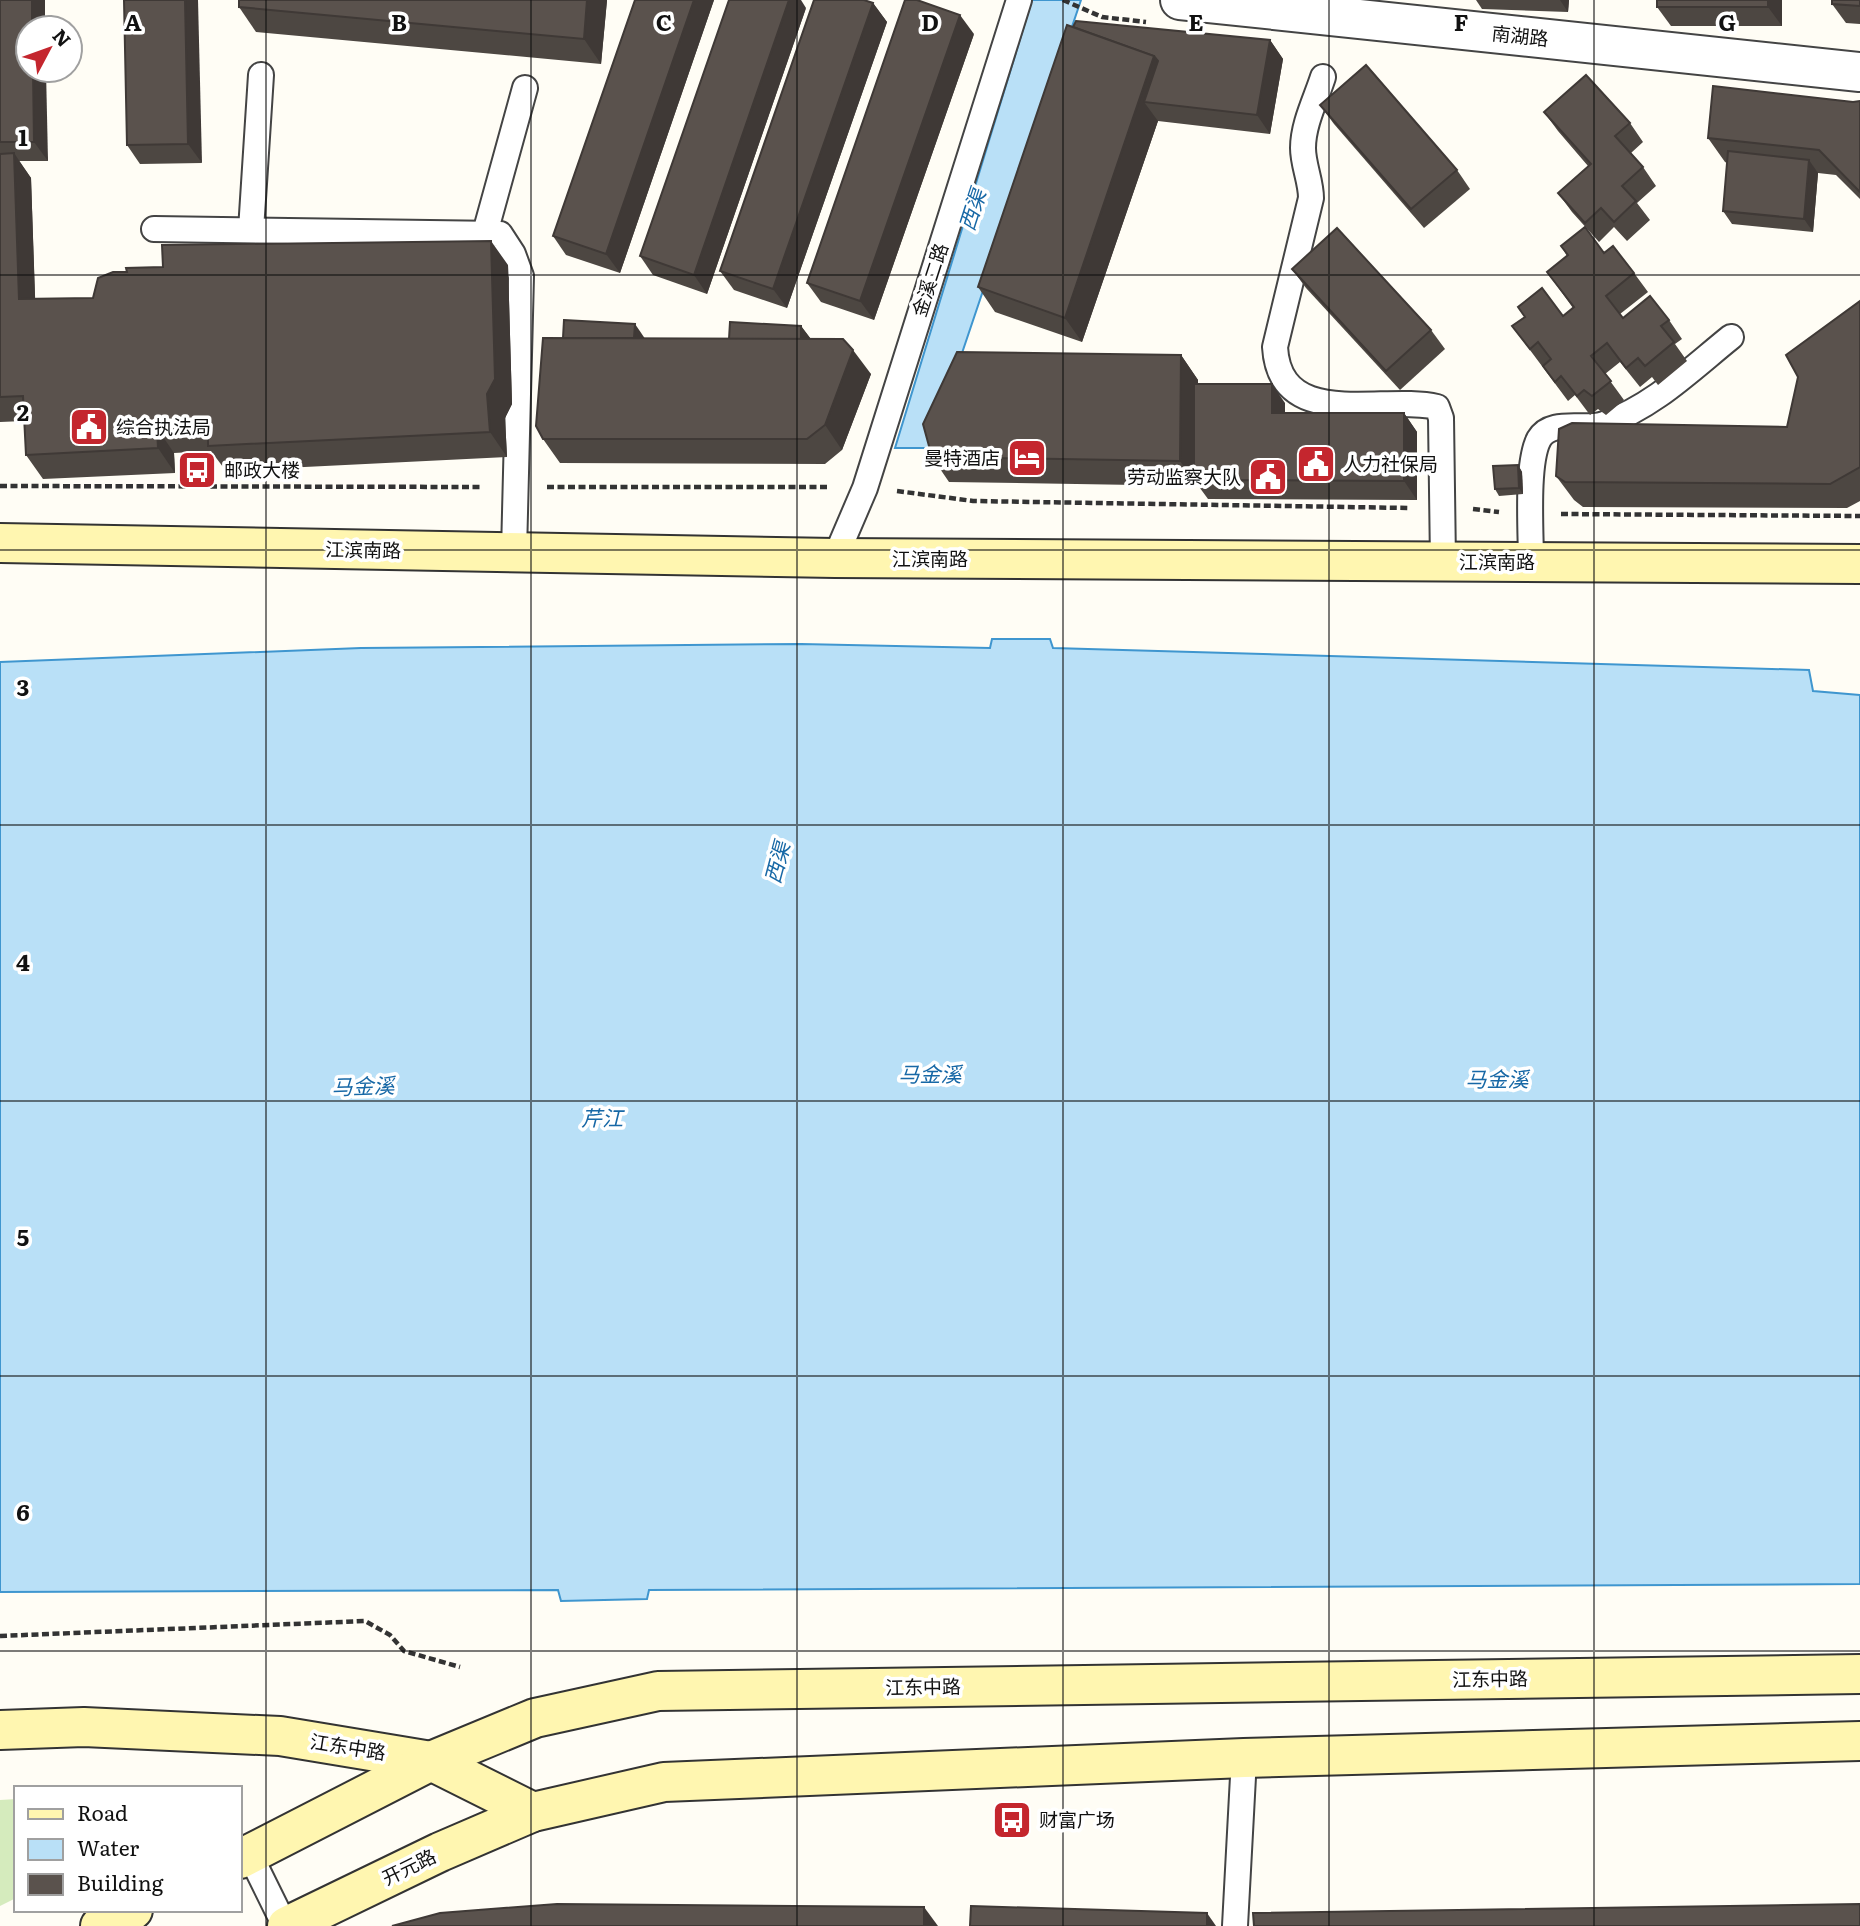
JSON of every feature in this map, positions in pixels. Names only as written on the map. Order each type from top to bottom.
[{"type":"main road","name":"江滨南路","points":[[0,543],[835,558],[1860,564]]},
{"type":"main road","name":"江东中路","points":[[0,1730],[84,1727],[281,1736],[431,1760],[535,1718],[658,1691],[1860,1674]]},
{"type":"main road","points":[[245,1857],[431,1760],[533,1812],[664,1782],[1244,1758],[1860,1741]]},
{"type":"main road","name":"开元路","points":[[286,1926],[440,1852],[533,1812]]},
{"type":"main road","points":[[100,1926],[129,1912]]},
{"type":"street","name":"南湖路","points":[[1180,0],[1860,72]]},
{"type":"lane","name":"金溪二路","points":[[835,558],[865,488],[1019,0]]},
{"type":"lane","points":[[251,230],[261,75]]},
{"type":"lane","points":[[1323,77],[1305,132],[1303,150],[1311,183],[1311,198],[1275,347],[1276,364],[1280,376],[1289,387],[1320,401],[1337,404],[1437,407],[1441,418],[1443,562]]},
{"type":"lane","points":[[485,233],[525,88]]},
{"type":"lane","points":[[154,229],[500,234],[513,254],[521,276],[514,552]]},
{"type":"lane","points":[[1531,562],[1533,460],[1539,438],[1551,428],[1600,425],[1646,406],[1731,337]]},
{"type":"lane","points":[[1235,1926],[1244,1758]]},
{"type":"lane","points":[[245,1857],[286,1926]]},
{"type":"path","points":[[0,486],[865,488],[974,501],[1375,509],[1442,507],[1532,514],[1860,516]]},
{"type":"path","points":[[0,1636],[365,1621],[390,1635],[404,1651],[460,1667]]},
{"type":"green space","points":[[14,1799],[14,1899],[0,1906],[0,1800]]},
{"type":"water","name":"西渠","points":[[1032,0],[1081,0],[930,448],[895,448]]},
{"type":"water","name":"芹江","points":[[992,639],[1050,639],[1053,648],[1809,670],[1813,691],[1860,695],[1860,1584],[649,1590],[647,1599],[561,1601],[558,1590],[0,1592],[0,662],[361,648],[801,644],[990,648]]},
{"type":"building","points":[[0,0],[32,0],[32,14],[14,14],[14,84],[33,84],[34,142],[0,142]]},
{"type":"building","points":[[124,0],[185,0],[188,144],[127,145]]},
{"type":"building","points":[[239,0],[587,0],[584,39],[239,7]]},
{"type":"building","points":[[635,0],[694,0],[606,254],[553,236]]},
{"type":"building","points":[[729,0],[789,0],[694,275],[640,256]]},
{"type":"building","points":[[814,0],[864,0],[873,3],[773,289],[720,271]]},
{"type":"building","points":[[905,0],[917,0],[960,15],[860,301],[807,283]]},
{"type":"building","points":[[1657,0],[1768,0],[1768,7],[1657,7]]},
{"type":"building","points":[[1832,0],[1860,0],[1860,6],[1832,4]]},
{"type":"building","points":[[1076,21],[1270,40],[1257,115],[1144,102],[1158,61],[1154,56],[1073,27]]},
{"type":"building","points":[[1067,25],[1154,56],[1065,318],[978,287]]},
{"type":"building","points":[[1366,65],[1457,170],[1411,209],[1320,105]]},
{"type":"building","points":[[1586,75],[1630,123],[1615,136],[1643,167],[1622,186],[1636,201],[1614,222],[1601,208],[1585,223],[1558,193],[1591,164],[1544,112]]},
{"type":"building","points":[[1713,86],[1860,101],[1860,192],[1819,150],[1708,138]]},
{"type":"building","points":[[1728,151],[1809,160],[1804,219],[1723,211]]},
{"type":"building","points":[[14,153],[19,299],[93,298],[98,278],[113,272],[127,272],[126,268],[163,267],[162,245],[491,241],[495,379],[487,394],[490,432],[208,446],[208,425],[157,428],[158,448],[26,455],[23,396],[0,397],[0,154]]},
{"type":"building","points":[[1585,227],[1604,253],[1613,246],[1634,273],[1606,296],[1623,318],[1650,296],[1669,320],[1661,326],[1674,342],[1645,366],[1638,358],[1626,368],[1607,343],[1591,356],[1611,381],[1592,396],[1584,390],[1577,396],[1561,376],[1555,382],[1543,366],[1551,359],[1538,342],[1530,349],[1512,326],[1525,317],[1518,307],[1542,288],[1563,316],[1574,307],[1547,272],[1568,255],[1561,246]]},
{"type":"building","points":[[1337,228],[1431,330],[1386,371],[1292,269]]},
{"type":"building","points":[[1860,301],[1860,467],[1830,484],[1565,482],[1556,476],[1559,429],[1572,423],[1787,427],[1798,377],[1786,355]]},
{"type":"building","points":[[564,320],[635,324],[634,338],[563,338]]},
{"type":"building","points":[[730,322],[801,326],[801,339],[729,339]]},
{"type":"building","points":[[543,338],[843,339],[853,350],[825,425],[807,439],[543,439],[536,426]]},
{"type":"building","points":[[957,352],[1181,355],[1180,461],[932,457],[923,424]]},
{"type":"building","points":[[1194,384],[1272,384],[1272,413],[1404,413],[1404,481],[1194,480]]},
{"type":"building","points":[[1518,465],[1519,488],[1495,489],[1493,466]]},
{"type":"building","points":[[557,1904],[924,1907],[924,1926],[392,1926],[440,1913]]},
{"type":"building","points":[[1860,1904],[1860,1926],[1254,1926],[1253,1913]]},
{"type":"building","points":[[971,1906],[1207,1913],[1207,1926],[970,1926]]},
{"type":"place","name":"综合执法局","points":[[89,427]]},
{"type":"place","name":"曼特酒店","points":[[1027,458]]},
{"type":"place","name":"人力社保局","points":[[1316,464]]},
{"type":"place","name":"邮政大楼","points":[[197,470]]},
{"type":"place","name":"劳动监察大队","points":[[1268,477]]},
{"type":"place","name":"财富广场","points":[[1012,1820]]},
{"type":"water label","name":"马金溪","points":[[930,1075]]},
{"type":"water label","name":"马金溪","points":[[1497,1080]]},
{"type":"water label","name":"马金溪","points":[[363,1087]]}]
